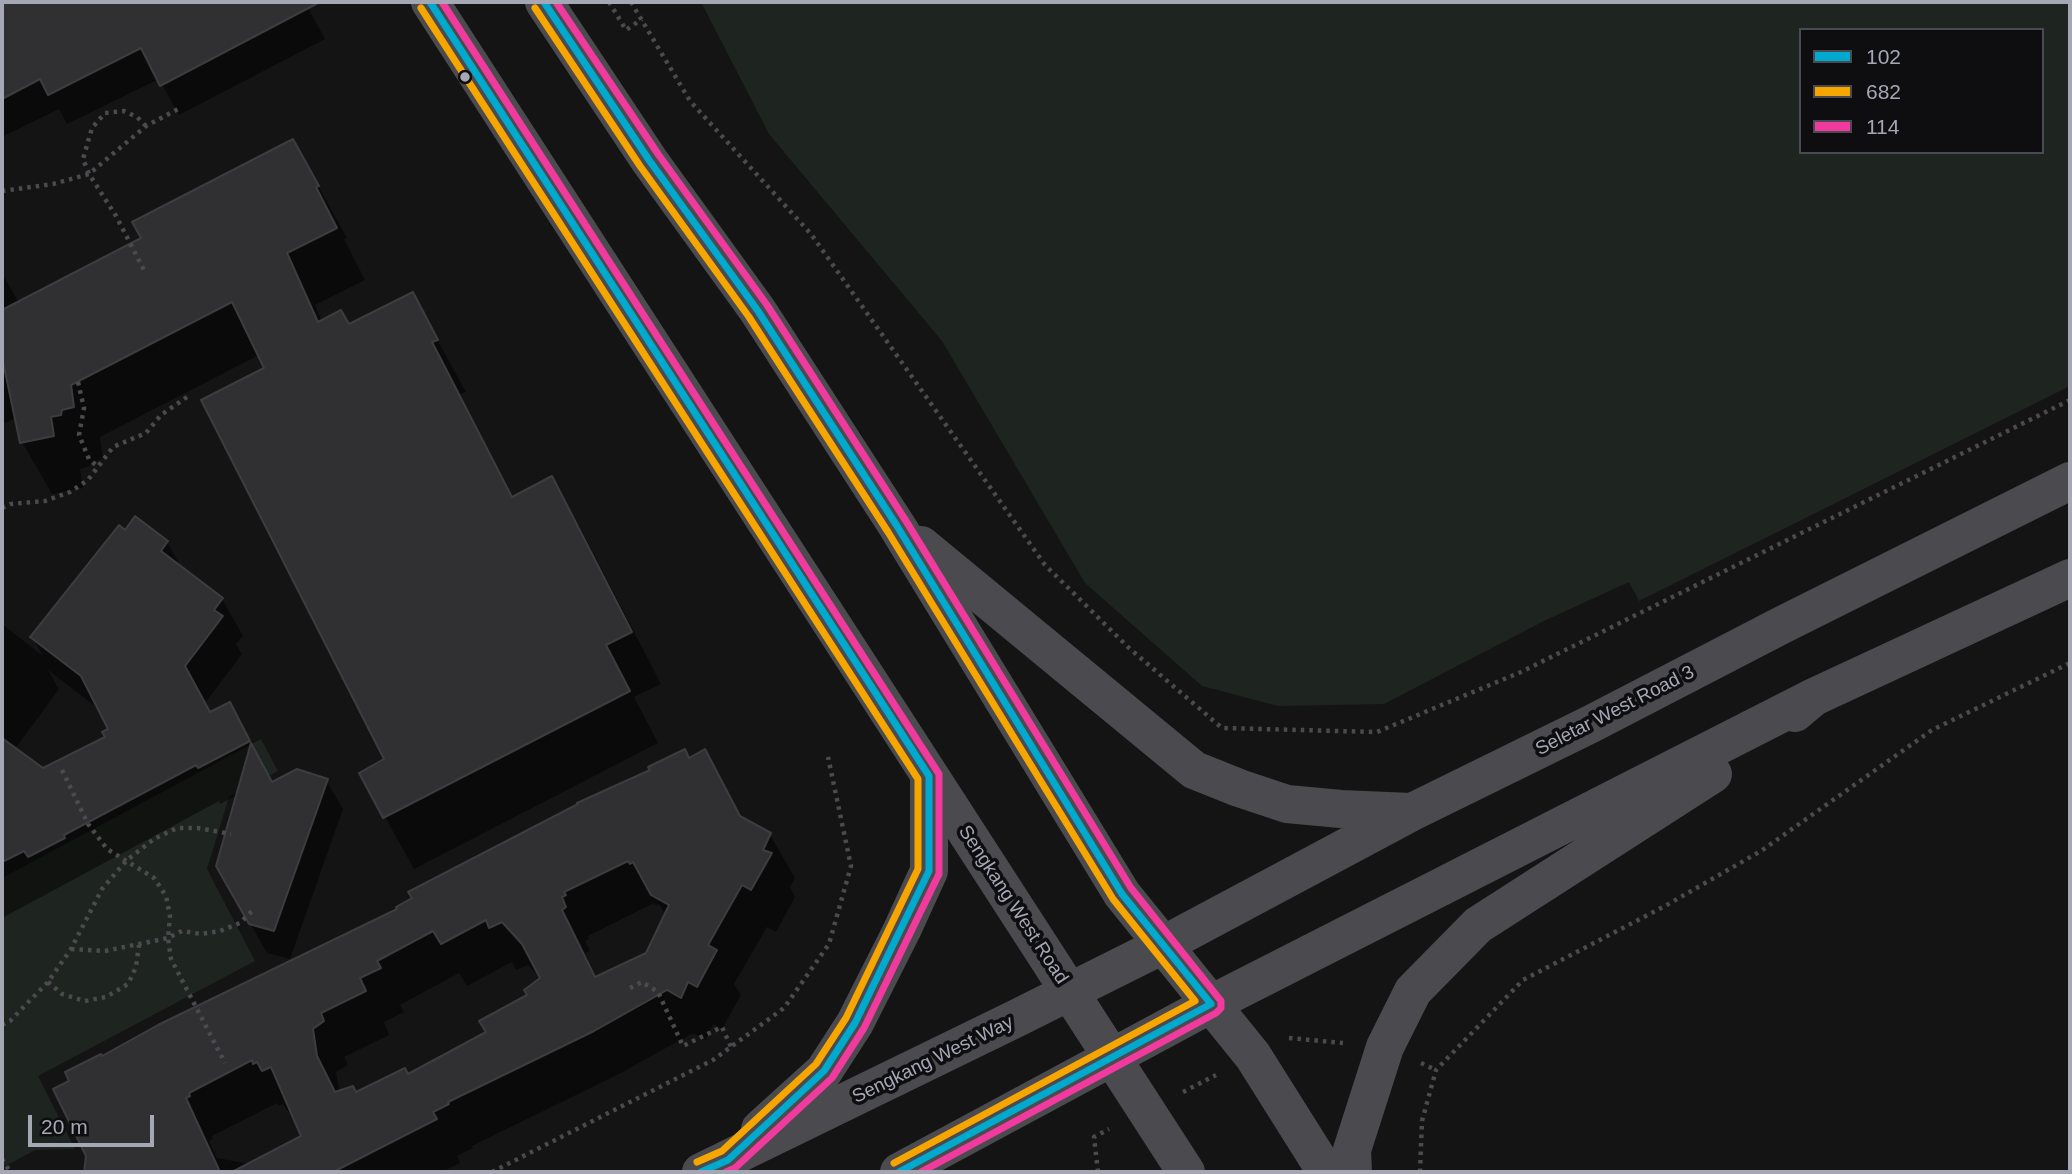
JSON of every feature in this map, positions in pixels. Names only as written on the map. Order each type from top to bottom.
[{"type":"main road","name":"Sengkang West Road","points":[[430,2],[1186,1172]]},
{"type":"main road","points":[[544,2],[649,160],[758,312],[897,526],[1122,894],[1253,1056],[1326,1172]]},
{"type":"main road","name":"Seletar West Road 3","points":[[1163,945],[1412,812],[2070,481]]},
{"type":"main road","points":[[897,526],[1194,770],[1287,804],[1341,810],[1412,812]]},
{"type":"main road","points":[[899,1172],[1211,1004],[1814,697],[2070,578]]},
{"type":"main road","points":[[1353,1172],[1352,1150],[1385,1047],[1413,991],[1478,925],[1737,759],[1814,697]]},
{"type":"main road","points":[[714,1166],[824,1071],[855,1023],[929,871],[929,776]]},
{"type":"main road","name":"Sengkang West Way","points":[[714,1166],[1163,945]]},
{"type":"path","points":[[609,2],[626,30],[642,19]]},
{"type":"path","points":[[631,2],[690,101],[811,234],[1045,565],[1129,648],[1222,728],[1377,732],[1521,672],[2070,400]]},
{"type":"path","points":[[2,191],[53,184],[89,174],[146,126],[178,109]]},
{"type":"path","points":[[146,126],[137,117],[124,111],[105,113],[92,128],[83,159],[146,274]]},
{"type":"path","points":[[78,382],[84,408],[79,435],[89,458],[98,467]]},
{"type":"path","points":[[2,508],[11,504],[45,501],[71,492],[88,480],[113,447],[146,433],[161,415],[187,397]]},
{"type":"path","points":[[1420,1172],[1422,1121],[1436,1070],[1524,980],[1665,906],[1761,851],[1932,730],[2070,663]]},
{"type":"path","points":[[492,1172],[713,1060],[784,1008],[829,944],[851,866],[828,757]]},
{"type":"path","points":[[62,770],[88,824],[107,849],[154,878],[166,897],[170,916],[168,938],[171,959],[225,1063]]},
{"type":"path","points":[[2,1025],[10,1021],[48,982],[71,949],[102,889],[127,860],[154,839],[177,828],[198,828],[231,834]]},
{"type":"path","points":[[71,949],[105,951],[168,938],[182,931],[201,934],[220,931],[240,923],[254,909]]},
{"type":"path","points":[[48,982],[62,995],[85,1000],[106,997],[128,984],[136,967],[139,945]]},
{"type":"path","points":[[630,988],[642,982],[659,989],[683,1046],[722,1027],[731,1047]]},
{"type":"path","points":[[2,1159],[10,1172]]},
{"type":"shaded area","points":[[701,2],[2070,2],[2070,386],[1639,601],[1629,582],[1544,621],[1384,704],[1278,706],[1202,686],[1085,583],[942,341],[769,134]]},
{"type":"shaded area","points":[[261,739],[278,771],[229,797],[207,869],[255,961],[38,1076],[75,1149],[35,1150],[2,1168],[2,878]]},
{"type":"building","points":[[2,2],[320,2],[160,86],[141,48],[48,95],[40,79],[2,99]]},
{"type":"building","points":[[293,139],[319,186],[316,187],[337,228],[287,253],[318,322],[341,310],[349,324],[413,292],[438,340],[432,342],[512,497],[552,476],[632,632],[606,645],[630,691],[383,818],[359,773],[384,759],[201,400],[264,368],[232,302],[71,385],[74,407],[62,410],[61,415],[51,417],[54,436],[20,443],[2,357],[2,310],[141,238],[132,222]]},
{"type":"building","points":[[135,516],[168,541],[161,551],[223,598],[214,610],[223,616],[185,666],[210,712],[230,702],[250,741],[198,768],[196,765],[28,857],[24,851],[2,862],[2,738],[43,768],[105,737],[102,732],[108,729],[81,676],[30,637],[119,525],[125,530]]},
{"type":"building","points":[[251,743],[272,782],[297,769],[328,779],[274,931],[249,924],[216,866]]},
{"type":"building","points":[[685,749],[689,758],[705,749],[740,816],[771,833],[763,850],[772,853],[751,890],[742,885],[708,945],[717,950],[697,987],[688,982],[681,998],[667,990],[594,1031],[448,1102],[449,1104],[433,1112],[437,1119],[333,1172],[232,1172],[301,1136],[271,1067],[262,1071],[257,1062],[253,1064],[252,1060],[189,1093],[190,1096],[186,1098],[220,1172],[84,1172],[86,1156],[53,1089],[69,1081],[65,1072],[397,909],[396,907],[412,898],[408,892],[577,803],[650,770],[648,767]],"holes":[[[628,861],[630,864],[633,862],[651,895],[669,905],[646,953],[595,977],[562,910],[566,907],[562,897],[566,895],[564,892]],[[486,920],[489,928],[502,922],[522,944],[540,978],[524,990],[527,995],[479,1021],[486,1032],[408,1074],[405,1068],[356,1092],[353,1086],[335,1092],[317,1056],[313,1029],[324,1021],[321,1013],[366,991],[360,978],[381,968],[377,961],[433,931],[441,944]]]},
{"type":"transit line","name":"102","points":[[430,2],[929,776],[929,871],[855,1023],[824,1071],[728,1160],[701,1172]]},
{"type":"transit line","name":"114","points":[[442,2],[939,774],[939,874],[864,1028],[832,1078],[735,1168],[726,1172]]},
{"type":"transit line","name":"102","points":[[544,2],[649,160],[758,311],[897,526],[1122,894],[1211,1004],[899,1172]]},
{"type":"transit line","name":"114","points":[[556,2],[658,154],[767,305],[906,521],[1131,888],[1221,1001],[1221,1008],[1216,1013],[921,1172]]},
{"type":"transit line","name":"682","points":[[421,8],[918,779],[918,869],[846,1018],[816,1064],[722,1151],[697,1162]]},
{"type":"transit line","name":"682","points":[[535,8],[640,166],[749,317],[888,532],[1113,899],[1195,1001],[894,1163]]}]
